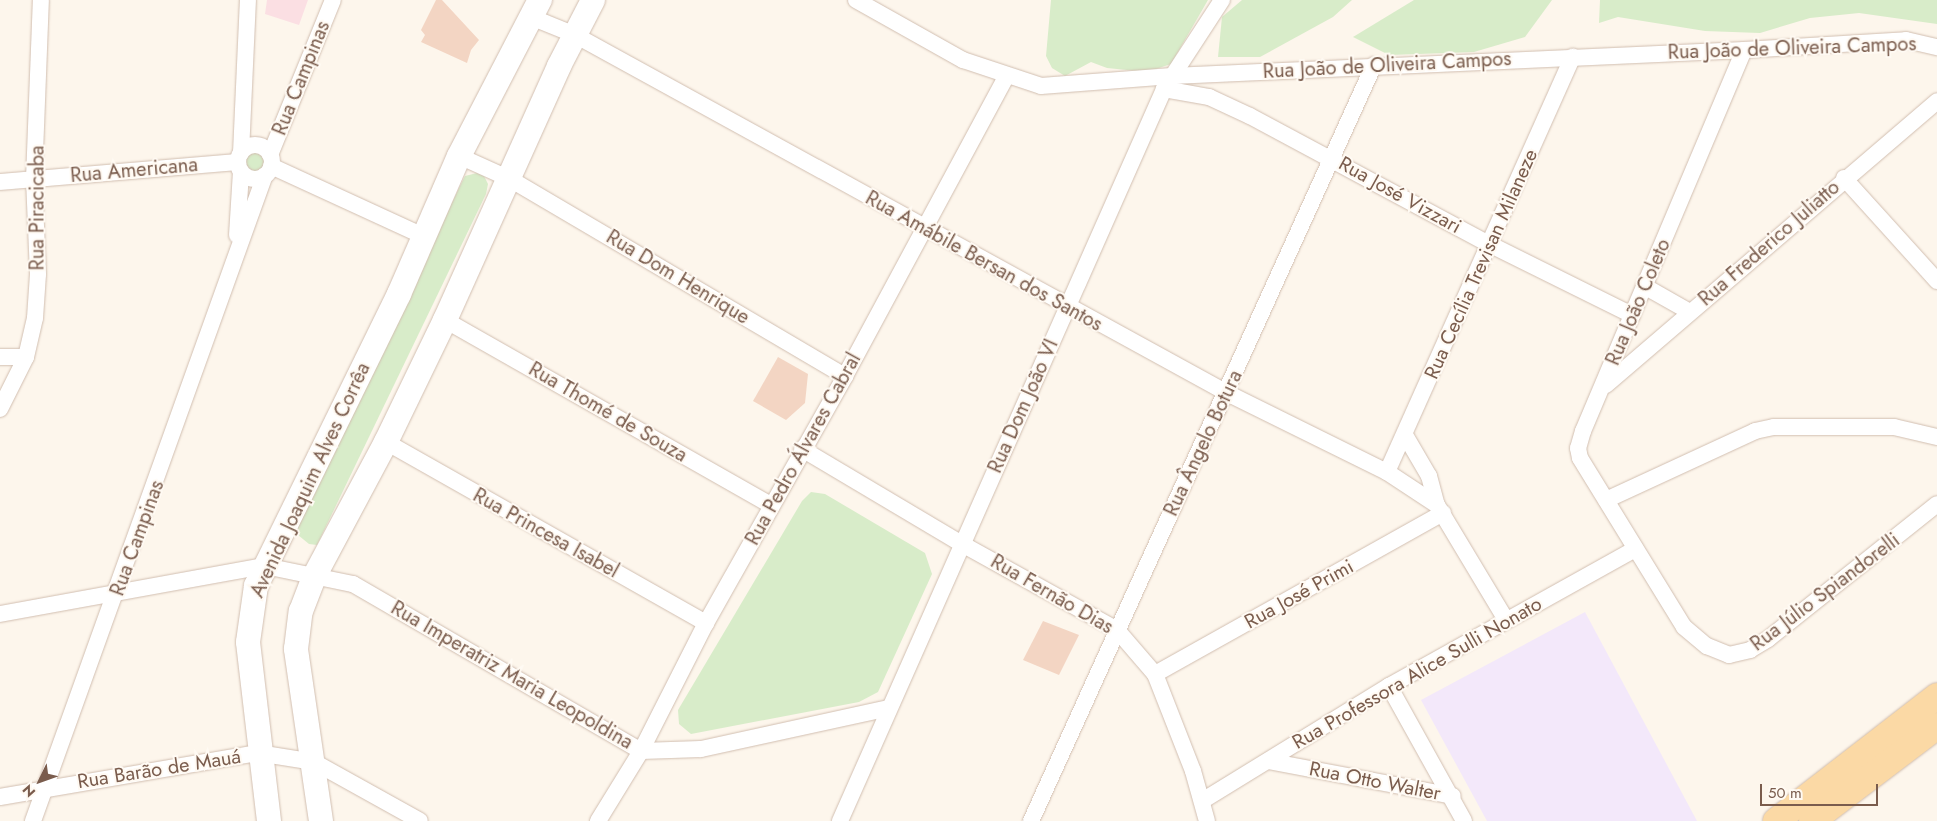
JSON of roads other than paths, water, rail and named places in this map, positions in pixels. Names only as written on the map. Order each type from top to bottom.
[{"type":"main road","points":[[321,821],[314,762],[296,648],[301,611],[315,575],[386,442],[445,320],[575,35],[593,0]]},
{"type":"main road","name":"Avenida Joaquim Alves Corrêa","points":[[269,821],[258,753],[248,625],[256,586],[393,307],[459,156],[536,8]]},
{"type":"main road","points":[[1776,821],[1937,696]]},
{"type":"main road","points":[[1812,821],[1937,726]]},
{"type":"street","name":"Rua Piracicaba","points":[[0,409],[26,357],[35,318],[38,274],[34,179],[41,0]]},
{"type":"street","name":"Rua Campinas","points":[[236,252],[248,0]]},
{"type":"street","name":"Rua Campinas","points":[[34,821],[194,382],[236,252],[333,0]]},
{"type":"street","name":"Rua João de Oliveira Campos","points":[[856,0],[963,60],[1006,77],[1042,86],[1168,82],[1374,65],[1744,50],[1906,40],[1920,40],[1937,47]]},
{"type":"street","name":"Rua Dom João VI","points":[[840,821],[1066,307],[1168,82],[1222,0]]},
{"type":"street","name":"Rua Amábile Bersan dos Santos","points":[[536,8],[575,35],[1066,307],[1227,393],[1387,472],[1440,509]]},
{"type":"street","name":"Rua João Coleto","points":[[1635,549],[1606,500],[1585,470],[1578,448],[1744,50]]},
{"type":"street","name":"Rua Cecília Trevisan Milaneze","points":[[1387,472],[1573,57]]},
{"type":"street","name":"Rua Ângelo Botura","points":[[1032,821],[1374,65]]},
{"type":"street","name":"Rua Pedro Álvares Cabral","points":[[598,821],[641,751],[706,623],[802,449],[845,376],[1006,77]]},
{"type":"street","name":"Rua José Vizzari","points":[[1168,82],[1209,97],[1333,158],[1489,244],[1632,315]]},
{"type":"street","name":"Rua Frederico Juliatto","points":[[1602,388],[1844,178],[1937,101]]},
{"type":"street","points":[[269,165],[255,179],[240,162],[257,146],[269,165],[423,236]]},
{"type":"street","points":[[459,156],[510,179]]},
{"type":"street","name":"Rua Americana","points":[[0,182],[240,162]]},
{"type":"street","points":[[1844,178],[1937,281]]},
{"type":"street","name":"Rua Dom Henrique","points":[[510,179],[845,376]]},
{"type":"street","points":[[1644,286],[1690,312]]},
{"type":"street","name":"Rua Thomé de Souza","points":[[445,320],[771,505]]},
{"type":"street","points":[[0,357],[26,357]]},
{"type":"street","points":[[1606,500],[1755,431],[1774,427],[1894,427],[1937,437]]},
{"type":"street","points":[[1405,435],[1429,476],[1440,509],[1506,620]]},
{"type":"street","name":"Rua Princesa Isabel","points":[[386,442],[706,623]]},
{"type":"street","name":"Rua Fernão Dias","points":[[802,449],[962,544],[1117,630],[1155,674],[1202,801],[1207,821]]},
{"type":"street","name":"Rua José Primi","points":[[1155,674],[1440,509]]},
{"type":"street","name":"Rua Júlio Spiandorelli","points":[[1635,549],[1690,632],[1714,650],[1734,655],[1768,640],[1934,512]]},
{"type":"street","name":"Rua Professora Alice Sulli Nonato","points":[[1202,801],[1389,686],[1635,549]]},
{"type":"street","points":[[0,614],[265,566]]},
{"type":"street","name":"Rua Imperatriz Maria Leopoldina","points":[[265,566],[342,579],[377,597],[641,751],[701,749],[889,708]]},
{"type":"street","points":[[1389,686],[1453,796],[1464,821]]},
{"type":"street","name":"Rua Barão de Mauá","points":[[0,797],[46,787],[258,753],[314,762],[420,821]]},
{"type":"street","name":"Rua Otto Walter","points":[[1268,761],[1453,796]]}]
